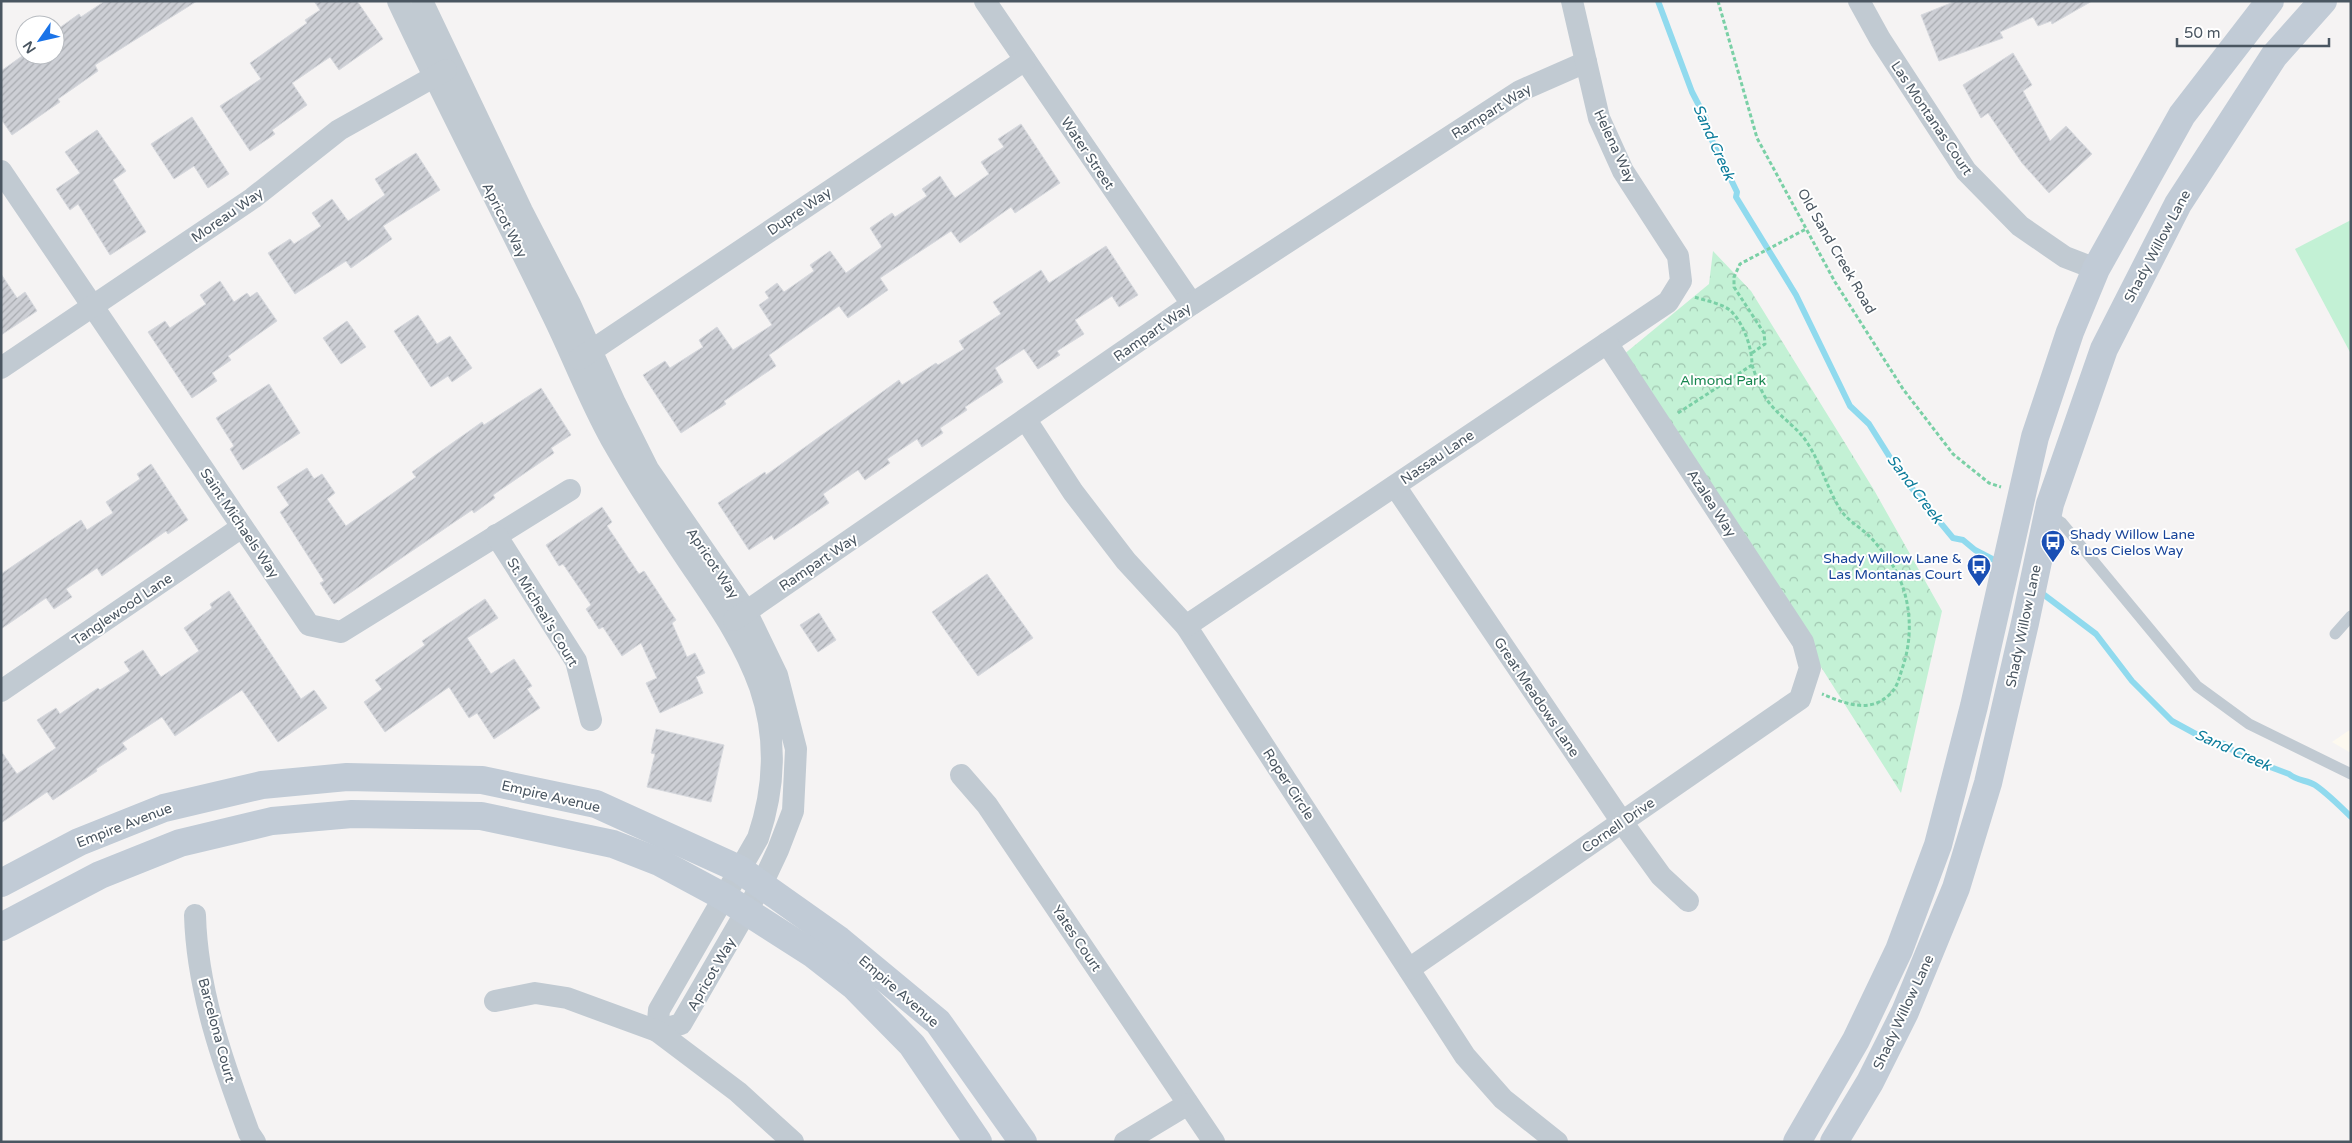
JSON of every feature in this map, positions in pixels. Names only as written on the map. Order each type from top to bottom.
[{"type":"main road","points":[[1797,1142],[1856,1040],[1903,941],[1938,845],[2035,437],[2070,332],[2096,269],[2182,115],[2270,1]]},
{"type":"main road","name":"Shady Willow Lane","points":[[1834,1142],[1870,1082],[1904,1012],[1956,888],[1988,783],[2045,526],[2104,349],[2178,204],[2274,56],[2324,1]]},
{"type":"main road","name":"Empire Avenue","points":[[1,884],[79,842],[164,808],[262,785],[347,777],[482,780],[596,804],[739,869],[839,940],[938,1022],[1023,1142]]},
{"type":"main road","name":"Empire Avenue","points":[[1,927],[100,874],[180,843],[272,821],[352,814],[481,816],[613,844],[658,862],[724,897],[813,954],[854,986],[912,1045],[978,1142]]},
{"type":"street","name":"Apricot Way","points":[[398,1],[552,314],[582,357],[738,617],[777,675],[796,749],[793,811],[762,884],[681,1024],[657,1031],[659,1010],[758,838],[767,811],[772,780],[773,745],[760,687],[738,617]]},
{"type":"street","name":"Apricot Way","points":[[422,1],[453,66],[582,357]]},
{"type":"street","name":"Water Street","points":[[984,1],[1192,304]]},
{"type":"street","name":"Helena Way","points":[[1572,1],[1599,118],[1623,171],[1678,256],[1678,286]]},
{"type":"street","name":"Las Montanas Court","points":[[1859,1],[1880,39],[1966,171],[2020,226],[2065,256],[2096,269]]},
{"type":"street","name":"Dupre Way","points":[[582,357],[1025,60]]},
{"type":"street","name":"Rampart Way","points":[[738,617],[1192,304],[1520,91],[1586,62]]},
{"type":"street","name":"Moreau Way","points":[[1,368],[253,198],[339,130],[453,66]]},
{"type":"street","name":"Saint Michaels Way","points":[[1,171],[309,626],[341,632],[570,490]]},
{"type":"street","name":"Nassau Lane","points":[[1186,626],[1668,302],[1678,286]]},
{"type":"street","name":"Azalea Way","points":[[1607,342],[1803,642],[1807,677]]},
{"type":"street","name":"Roper Circle","points":[[1026,420],[1073,492],[1126,561],[1186,626],[1465,1056],[1502,1099],[1557,1142]]},
{"type":"street","name":"Great Meadows Lane","points":[[1395,486],[1622,822],[1661,876],[1688,901]]},
{"type":"street","name":"Tanglewood Lane","points":[[1,691],[242,527]]},
{"type":"street","name":"St. Micheal's Court","points":[[496,535],[576,661],[591,720]]},
{"type":"street","name":"Cornell Drive","points":[[1409,969],[1800,699],[1807,677]]},
{"type":"street","name":"Yates Court","points":[[961,775],[987,805],[1188,1104]]},
{"type":"street","name":"Barcelona Court","points":[[194,915],[196,949],[222,1060],[249,1133],[255,1142]]},
{"type":"street","points":[[495,1001],[535,992],[567,998],[657,1031],[738,1092],[793,1142]]},
{"type":"street","points":[[1126,1142],[1188,1104],[1214,1142]]},
{"type":"lane","points":[[2045,526],[2062,523],[2197,686],[2249,724],[2351,774]]},
{"type":"lane","points":[[2335,634],[2351,616]]},
{"type":"path","name":"Old Sand Creek Road","points":[[1718,1],[1757,138],[1835,282],[1903,389],[1953,454],[1989,483]]},
{"type":"path","points":[[1752,353],[1765,344],[1764,332],[1734,287],[1734,277],[1740,264],[1806,229]]},
{"type":"path","points":[[1678,286],[1730,311],[1744,332],[1752,353],[1752,365],[1767,400],[1786,422],[1799,430],[1809,445],[1840,509],[1868,535],[1888,558],[1899,576],[1907,601],[1910,628],[1909,650],[1896,689],[1882,702],[1865,707],[1846,704],[1807,677]]},
{"type":"path","points":[[1671,407],[1676,415],[1752,365]]},
{"type":"shaded area","points":[[2351,729],[2351,753],[2332,742]]},
{"type":"green space","points":[[2351,220],[2351,354],[2295,249]]},
{"type":"green space","name":"Almond Park","points":[[1713,251],[1751,291],[1874,490],[1942,611],[1901,793],[1623,355],[1709,284]]},
{"type":"building","points":[[105,1],[197,1],[95,65],[98,71],[58,99],[60,102],[12,135],[1,119],[1,71],[15,61],[15,65],[65,65],[65,24],[79,14],[81,17]]},
{"type":"building","points":[[314,1],[357,1],[383,39],[339,70],[330,57],[292,83],[307,105],[272,130],[275,134],[250,151],[220,106],[261,79],[250,63],[307,23],[305,20],[320,10]]},
{"type":"building","points":[[1956,1],[2092,1],[2052,24],[2051,21],[2038,26],[2033,17],[2000,32],[2003,38],[1939,61],[1921,15]]},
{"type":"building","points":[[2013,53],[2032,85],[2023,91],[2050,141],[2066,126],[2092,154],[2049,193],[2022,163],[1988,113],[1981,118],[1963,85]]},
{"type":"building","points":[[192,117],[229,174],[208,188],[194,166],[174,179],[151,144]]},
{"type":"building","points":[[1021,124],[1060,183],[1015,213],[1011,207],[960,243],[951,231],[880,278],[888,290],[848,318],[839,306],[769,355],[776,366],[724,401],[726,404],[681,433],[643,375],[665,361],[670,368],[703,347],[699,340],[717,327],[733,350],[772,325],[759,305],[769,298],[765,292],[777,283],[784,292],[814,271],[810,265],[830,251],[846,273],[882,247],[870,228],[892,213],[895,217],[927,196],[922,189],[940,176],[955,198],[989,174],[981,162],[1004,147],[998,139]]},
{"type":"building","points":[[97,130],[126,171],[113,180],[146,232],[110,255],[78,204],[70,210],[56,189],[80,173],[65,152]]},
{"type":"building","points":[[416,153],[440,190],[383,226],[392,239],[351,268],[346,261],[295,294],[268,253],[290,239],[294,244],[321,226],[312,213],[332,199],[348,221],[385,195],[375,179]]},
{"type":"building","points":[[1106,246],[1138,295],[1119,307],[1112,296],[1075,320],[1084,334],[1057,351],[1060,355],[1038,369],[1024,349],[995,368],[1003,382],[965,407],[967,410],[940,428],[943,433],[922,447],[917,439],[887,459],[890,463],[865,480],[858,470],[823,494],[829,503],[774,540],[772,535],[749,550],[718,503],[765,472],[766,475],[899,380],[902,385],[936,363],[938,365],[964,349],[959,341],[1001,314],[993,302],[1041,270],[1049,283]]},
{"type":"building","points":[[1,274],[17,298],[25,292],[37,311],[1,335]]},
{"type":"building","points":[[220,281],[234,302],[247,293],[250,297],[257,292],[277,321],[228,356],[231,360],[212,373],[217,381],[192,398],[148,332],[165,321],[170,328],[206,304],[200,295]]},
{"type":"building","points":[[418,315],[437,344],[450,336],[472,368],[452,382],[448,376],[431,387],[394,331]]},
{"type":"building","points":[[347,321],[366,347],[341,364],[323,338]]},
{"type":"building","points":[[269,384],[300,433],[243,470],[230,449],[234,446],[216,418]]},
{"type":"building","points":[[541,388],[571,435],[551,448],[554,453],[493,495],[495,498],[474,513],[472,510],[334,604],[320,583],[324,581],[280,512],[289,505],[277,487],[307,468],[314,479],[322,474],[335,493],[327,499],[346,526],[416,477],[412,472],[482,422],[484,425]]},
{"type":"building","points":[[151,464],[188,520],[168,534],[166,531],[102,576],[97,568],[66,589],[72,597],[54,609],[46,598],[1,629],[1,574],[81,520],[87,530],[113,513],[106,502],[140,479],[137,474]]},
{"type":"building","points":[[602,507],[612,522],[607,526],[639,574],[644,571],[676,620],[672,623],[687,657],[695,653],[705,673],[696,677],[703,693],[660,713],[646,683],[657,678],[641,643],[622,656],[603,627],[599,629],[586,609],[591,605],[563,564],[559,566],[546,545]]},
{"type":"building","points":[[987,574],[1033,638],[978,676],[932,612]]},
{"type":"building","points":[[229,591],[301,699],[314,690],[327,708],[278,742],[242,690],[175,736],[162,717],[122,743],[127,749],[53,800],[47,792],[1,823],[1,751],[17,774],[56,748],[37,720],[56,708],[60,714],[98,688],[100,690],[130,671],[124,662],[143,650],[161,677],[199,651],[184,628],[212,608],[210,604]]},
{"type":"building","points":[[485,599],[498,618],[467,638],[491,674],[514,659],[532,686],[527,689],[540,708],[494,739],[477,713],[469,718],[449,687],[385,732],[364,702],[382,689],[375,680],[425,645],[422,641]]},
{"type":"building","points":[[819,613],[836,640],[818,652],[800,625]]},
{"type":"building","points":[[656,729],[724,745],[711,802],[647,787],[655,754],[651,753]]},
{"type":"waterway","name":"Sand Creek","points":[[1658,1],[1692,92],[1706,119],[1704,124],[1737,192],[1736,197],[1796,295],[1850,406],[1869,424],[1901,475],[1953,538],[1963,540],[1975,550],[2000,563]]},
{"type":"waterway","name":"Sand Creek","points":[[2039,591],[2096,634],[2132,681],[2172,721],[2205,739],[2224,744],[2241,756],[2315,785],[2351,817]]},
{"type":"place","name":"Shady Willow Lane & Los Cielos Way","points":[[2053,563]]},
{"type":"place","name":"Shady Willow Lane & Las Montanas Court","points":[[1979,587]]}]
